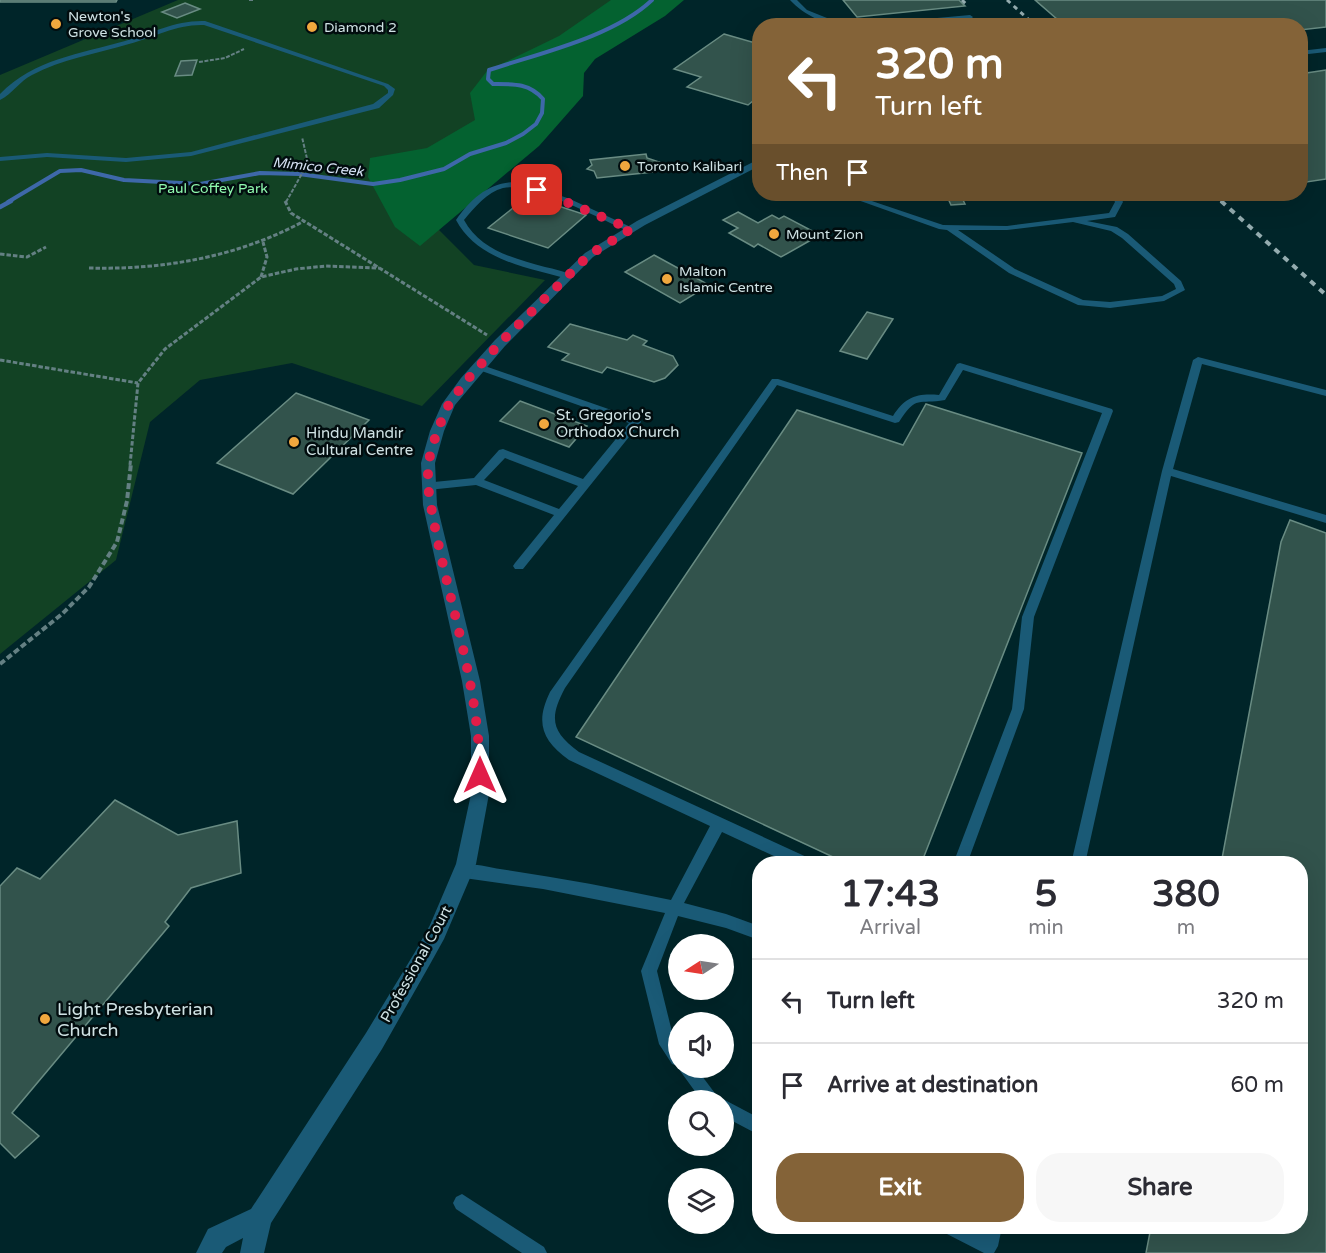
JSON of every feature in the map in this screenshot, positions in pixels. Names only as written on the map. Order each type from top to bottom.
[{"type":"street","name":"Professional Court","points":[[252,1253],[260,1218],[374,1041],[437,932],[464,871],[480,794],[480,736],[471,681],[428,486],[428,463],[437,431],[449,404],[500,343],[589,255],[631,229],[752,166]]},
{"type":"street","points":[[208,1253],[217,1238],[260,1218]]},
{"type":"lane","points":[[793,0],[805,11],[823,18]]},
{"type":"lane","points":[[960,18],[970,17]]},
{"type":"lane","points":[[0,98],[14,82],[44,66],[130,42],[181,22],[198,22],[259,41],[392,89],[391,94],[376,106],[219,148],[162,158],[118,160],[47,154],[0,159]]},
{"type":"lane","points":[[1308,52],[1326,50]]},
{"type":"lane","points":[[568,276],[480,246],[464,231],[460,220],[469,208],[487,192],[504,185],[519,185],[554,196],[631,229]]},
{"type":"lane","points":[[866,201],[942,227],[1007,228],[1112,215],[1118,201]]},
{"type":"lane","points":[[949,227],[1012,271],[1081,303],[1110,305],[1164,298],[1181,290],[1178,283],[1125,236],[1114,229],[1073,220]]},
{"type":"lane","points":[[1080,856],[1167,471],[1198,360],[1326,393]]},
{"type":"lane","points":[[789,856],[564,749],[556,741],[547,724],[551,700],[775,381],[895,420],[903,406],[913,399],[942,398],[960,366],[1108,411],[1028,616],[1018,709],[963,856]]},
{"type":"lane","points":[[479,367],[636,422],[519,566]]},
{"type":"lane","points":[[477,481],[502,453],[585,484]]},
{"type":"lane","points":[[1167,471],[1326,519]]},
{"type":"lane","points":[[428,486],[477,481],[561,514]]},
{"type":"lane","points":[[668,1045],[649,970],[674,908],[719,823]]},
{"type":"lane","points":[[464,871],[520,877],[674,908],[714,917],[752,931]]},
{"type":"lane","points":[[694,1078],[703,1090]]},
{"type":"lane","points":[[734,1113],[752,1123]]},
{"type":"lane","points":[[462,1203],[538,1253]]},
{"type":"lane","points":[[962,1234],[987,1249],[991,1234]]},
{"type":"path","points":[[199,62],[231,56],[259,41]]},
{"type":"path","points":[[305,125],[301,142],[308,163],[292,186],[285,201],[287,208],[304,221],[500,343]]},
{"type":"path","points":[[89,268],[112,269],[180,264],[263,242],[304,221]]},
{"type":"path","points":[[261,277],[267,257],[263,242]]},
{"type":"path","points":[[0,254],[27,257],[46,247]]},
{"type":"path","points":[[0,664],[62,614],[89,587],[117,542],[127,501],[138,383],[165,350],[261,277],[296,269],[326,266],[379,268]]},
{"type":"path","points":[[0,360],[138,383]]},
{"type":"green space","name":"Paul Coffey Park","points":[[178,0],[674,0],[522,75],[438,229],[474,265],[545,280],[422,406],[292,363],[200,380],[150,422],[116,560],[0,654],[0,75]]},
{"type":"green space","points":[[611,0],[684,0],[665,16],[595,59],[584,73],[583,96],[539,146],[420,246],[395,227],[368,177],[370,158],[427,148],[475,120],[470,93],[487,71],[559,36]]},
{"type":"building","points":[[0,0],[117,0],[116,2],[0,2]]},
{"type":"building","points":[[843,0],[959,0],[965,6],[857,17]]},
{"type":"building","points":[[1035,0],[1326,0],[1326,27],[1308,29],[1308,18],[1056,18]]},
{"type":"building","points":[[185,3],[200,9],[177,18],[162,12]]},
{"type":"building","points":[[724,34],[752,42],[752,102],[748,105],[687,87],[701,77],[674,69]]},
{"type":"building","points":[[197,60],[192,75],[175,76],[181,61]]},
{"type":"building","points":[[1326,70],[1326,179],[1308,182],[1308,73]]},
{"type":"building","name":"Toronto Kalibari","points":[[646,154],[647,158],[659,162],[652,168],[653,172],[597,178],[594,171],[587,169],[592,165],[590,160]]},
{"type":"building","points":[[528,196],[586,215],[548,248],[488,228]]},
{"type":"building","points":[[949,201],[964,201],[965,204],[951,205]]},
{"type":"building","name":"Mount Zion","points":[[738,212],[758,223],[772,215],[779,219],[784,216],[820,235],[781,257],[758,244],[754,247],[729,233],[738,228],[723,220]]},
{"type":"building","name":"Malton Islamic Centre","points":[[654,255],[709,285],[680,303],[625,272]]},
{"type":"building","points":[[867,312],[893,319],[867,359],[840,351]]},
{"type":"building","points":[[570,324],[627,340],[633,335],[647,341],[643,345],[673,356],[678,365],[665,378],[654,382],[607,367],[602,373],[562,360],[569,354],[548,347]]},
{"type":"building","name":"Hindu Mandir Cultural Centre","points":[[296,393],[369,420],[293,494],[217,463]]},
{"type":"building","name":"St. Gregorio's Orthodox Church","points":[[520,401],[587,426],[569,447],[500,421]]},
{"type":"building","points":[[926,404],[1082,453],[924,856],[831,856],[576,737],[797,410],[903,445]]},
{"type":"building","points":[[1290,520],[1326,533],[1326,1253],[1146,1253],[1150,1234],[1308,1234],[1308,856],[1222,856],[1281,542]]},
{"type":"building","name":"Light Presbyterian Church","points":[[115,800],[178,835],[237,821],[241,873],[191,888],[165,922],[169,926],[12,1113],[39,1136],[15,1158],[0,1143],[0,886],[17,868],[40,879]]},
{"type":"waterway","name":"Mimico Creek","points":[[8,202],[60,171],[81,170],[124,180],[200,184],[260,173],[299,174],[373,184],[444,169],[470,154],[506,143],[523,134],[536,124],[542,113],[543,99],[538,94],[526,87],[493,84],[488,79],[489,70],[597,34],[636,13],[652,0]]},
{"type":"waterway","name":"Mimico Creek","points":[[0,207],[11,201]]},
{"type":"railway","points":[[962,0],[967,5]]},
{"type":"railway","points":[[1007,0],[1027,18]]},
{"type":"railway","points":[[1221,201],[1326,295]]},
{"type":"place","name":"Newton's Grove School","points":[[56,24]]},
{"type":"place","name":"Diamond 2","points":[[312,27]]},
{"type":"place","name":"Toronto Kalibari","points":[[625,166]]},
{"type":"place","name":"Mount Zion","points":[[774,234]]},
{"type":"place","name":"Malton Islamic Centre","points":[[667,279]]},
{"type":"place","name":"St. Gregorio's Orthodox Church","points":[[544,424]]},
{"type":"place","name":"Hindu Mandir Cultural Centre","points":[[294,442]]},
{"type":"place","name":"Light Presbyterian Church","points":[[45,1019]]},
{"type":"route","points":[[480,775],[480,736],[471,681],[430,505],[428,463],[437,431],[449,404],[466,381],[500,343],[589,255],[631,229],[537,190]]}]
